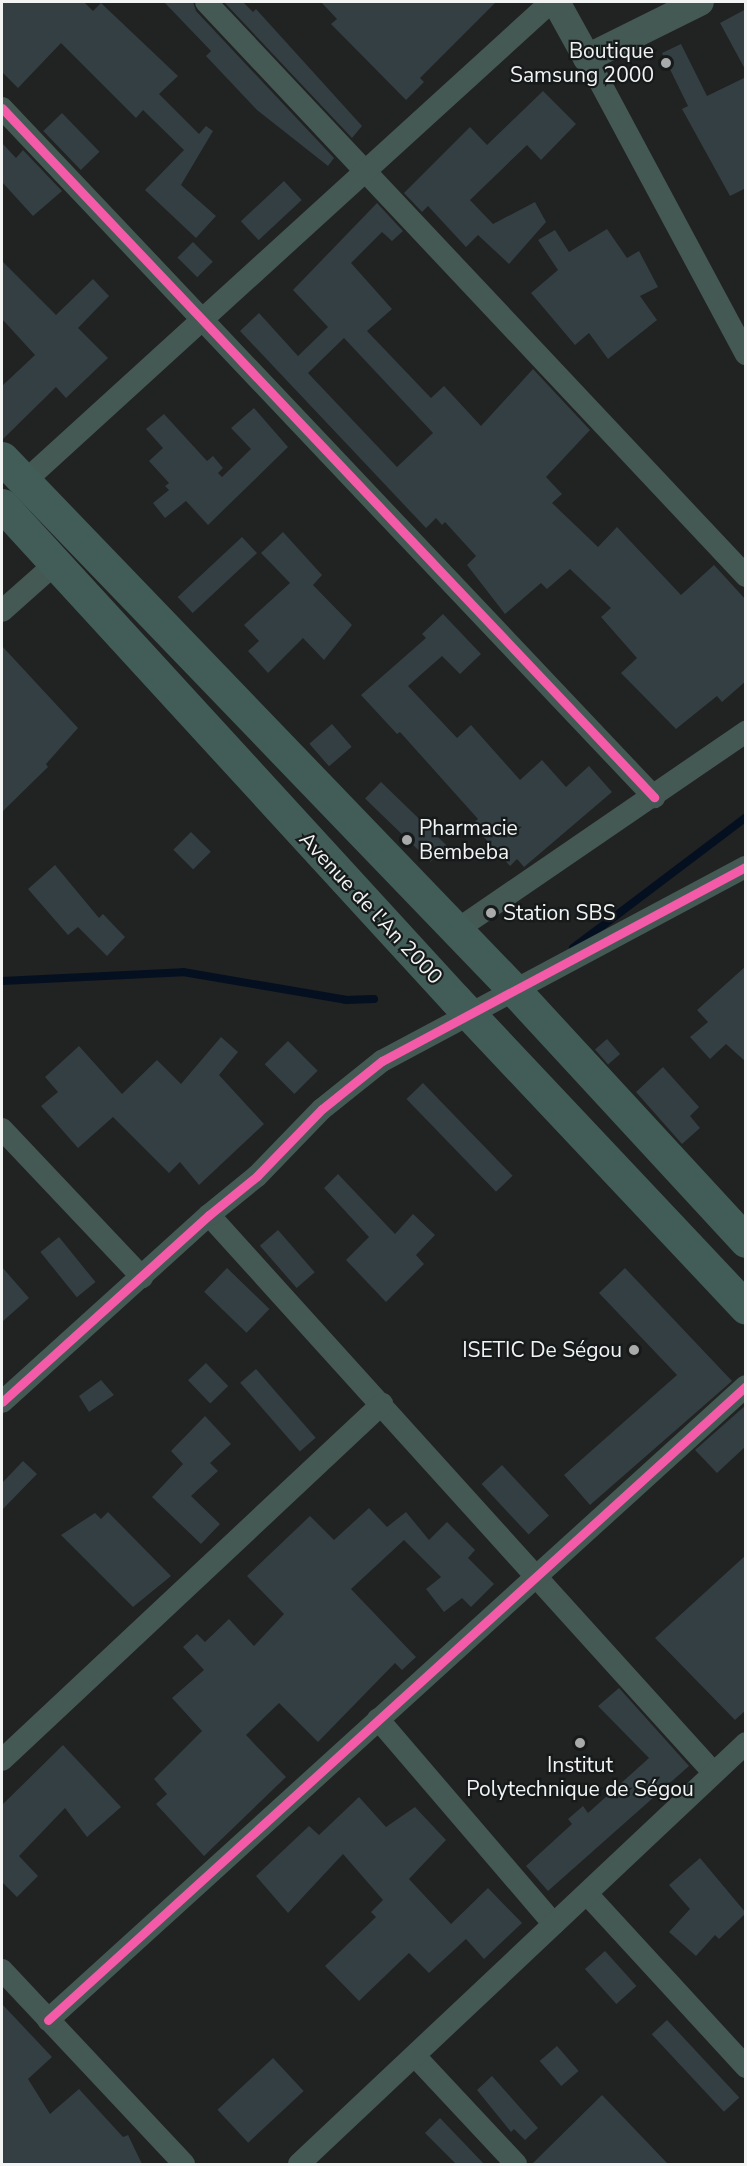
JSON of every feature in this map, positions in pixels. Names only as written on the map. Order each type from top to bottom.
[{"type":"main road","name":"Avenue de l'An 2000","points":[[2,458],[516,992],[746,1241]]},
{"type":"main road","name":"Avenue de l'An 2000","points":[[2,505],[471,1015],[746,1308]]},
{"type":"street","points":[[206,2],[368,171],[746,576]]},
{"type":"street","points":[[24,482],[368,171],[550,2]]},
{"type":"street","points":[[556,2],[746,354]]},
{"type":"street","points":[[587,58],[700,2]]},
{"type":"street","points":[[2,108],[201,321],[654,797]]},
{"type":"street","points":[[2,611],[55,564]]},
{"type":"street","points":[[455,930],[654,797],[746,732]]},
{"type":"street","points":[[2,1402],[142,1278],[209,1215],[257,1176],[322,1109],[382,1061],[516,992],[746,867]]},
{"type":"street","points":[[2,1129],[142,1278]]},
{"type":"street","points":[[209,1215],[712,1771]]},
{"type":"street","points":[[48,2020],[534,1574],[746,1386]]},
{"type":"street","points":[[2,1760],[382,1404]]},
{"type":"street","points":[[378,1719],[554,1924]]},
{"type":"street","points":[[298,2164],[587,1894],[712,1771],[746,1743]]},
{"type":"street","points":[[587,1894],[746,2067]]},
{"type":"street","points":[[2,1970],[184,2164]]},
{"type":"street","points":[[415,2056],[516,2164]]},
{"type":"building","points":[[2,2],[84,2],[93,11],[101,3],[178,76],[159,94],[199,134],[206,126],[213,131],[181,185],[216,216],[196,238],[145,190],[184,150],[143,110],[136,118],[61,43],[18,88],[2,72]]},
{"type":"building","points":[[164,2],[193,2],[196,11],[334,158],[328,166],[257,110],[206,56],[211,51]]},
{"type":"building","points":[[224,2],[243,2],[253,12],[256,9],[362,126],[352,138]]},
{"type":"building","points":[[321,2],[496,2],[420,78],[424,82],[406,100],[331,24],[337,19]]},
{"type":"building","points":[[746,9],[746,71],[720,23]]},
{"type":"building","points":[[681,44],[707,96],[746,77],[746,188],[730,196],[682,109],[688,106],[662,53]]},
{"type":"building","points":[[543,91],[576,124],[541,160],[527,145],[470,200],[493,224],[535,202],[546,222],[509,264],[478,235],[466,247],[428,206],[422,212],[404,193],[470,127],[487,145]]},
{"type":"building","points":[[62,113],[100,152],[81,170],[43,131]]},
{"type":"building","points":[[2,143],[16,158],[23,150],[62,191],[33,216],[2,182]]},
{"type":"building","points":[[284,181],[302,200],[259,240],[241,221]]},
{"type":"building","points":[[377,203],[403,231],[392,241],[382,232],[351,263],[392,309],[367,331],[431,398],[444,386],[481,426],[533,369],[590,430],[546,477],[562,494],[552,503],[598,547],[617,527],[681,595],[714,565],[746,600],[746,681],[722,702],[717,696],[676,729],[621,673],[637,658],[601,617],[611,608],[570,569],[547,589],[541,583],[505,614],[467,565],[476,556],[445,522],[442,525],[436,518],[426,528],[240,331],[259,313],[298,356],[328,327],[293,290]],"holes":[[[344,338],[433,433],[397,467],[308,373]]]},
{"type":"building","points":[[607,229],[627,258],[639,251],[658,287],[640,296],[657,320],[608,359],[589,333],[575,345],[531,293],[558,270],[538,240],[555,230],[569,252]]},
{"type":"building","points":[[193,242],[213,262],[197,277],[177,258]]},
{"type":"building","points":[[2,261],[56,315],[93,279],[109,296],[78,328],[108,358],[66,398],[56,387],[2,440],[2,386],[35,355],[2,319]]},
{"type":"building","points":[[254,408],[288,447],[208,525],[186,501],[165,518],[153,503],[169,490],[165,486],[169,483],[149,461],[163,448],[146,429],[164,414],[207,461],[213,456],[223,468],[218,473],[222,477],[251,449],[231,428]]},
{"type":"building","points":[[283,532],[322,575],[313,585],[352,625],[324,660],[303,638],[268,673],[248,651],[259,641],[244,625],[290,583],[261,553]]},
{"type":"building","points":[[242,537],[257,553],[193,613],[178,597]]},
{"type":"building","points":[[443,614],[481,654],[460,674],[442,656],[408,686],[457,738],[471,725],[520,780],[542,760],[566,787],[589,766],[612,792],[524,867],[517,859],[510,866],[472,824],[478,819],[400,732],[397,734],[361,695],[426,638],[422,634]]},
{"type":"building","points":[[2,646],[78,728],[46,764],[48,767],[2,812]]},
{"type":"building","points":[[332,724],[352,747],[329,766],[309,744]]},
{"type":"building","points":[[381,782],[446,845],[430,862],[365,799]]},
{"type":"building","points":[[191,832],[211,852],[193,869],[173,850]]},
{"type":"building","points":[[55,865],[99,918],[103,914],[125,937],[107,956],[78,927],[68,935],[28,889]]},
{"type":"building","points":[[746,966],[746,1062],[726,1044],[710,1059],[690,1037],[708,1022],[697,1010]]},
{"type":"building","points":[[221,1037],[238,1052],[219,1075],[264,1124],[199,1185],[180,1162],[169,1173],[113,1117],[78,1148],[41,1106],[58,1092],[45,1077],[79,1046],[122,1094],[157,1060],[181,1084]]},
{"type":"building","points":[[607,1039],[620,1054],[608,1065],[595,1049]]},
{"type":"building","points":[[288,1041],[318,1071],[294,1094],[265,1064]]},
{"type":"building","points":[[663,1067],[699,1107],[690,1116],[700,1128],[682,1144],[636,1092]]},
{"type":"building","points":[[423,1083],[513,1176],[496,1192],[406,1099]]},
{"type":"building","points":[[338,1174],[395,1234],[413,1214],[435,1235],[416,1255],[424,1264],[386,1302],[346,1260],[369,1237],[324,1188]]},
{"type":"building","points":[[278,1230],[315,1272],[297,1288],[260,1246]]},
{"type":"building","points":[[59,1237],[96,1282],[77,1297],[40,1252]]},
{"type":"building","points":[[2,1267],[29,1298],[2,1322]]},
{"type":"building","points":[[227,1268],[269,1309],[247,1333],[204,1292]]},
{"type":"building","points":[[625,1268],[732,1381],[590,1505],[564,1475],[677,1375],[599,1293]]},
{"type":"building","points":[[206,1363],[228,1386],[210,1403],[188,1380]]},
{"type":"building","points":[[256,1369],[316,1438],[300,1451],[240,1383]]},
{"type":"building","points":[[101,1380],[114,1395],[89,1412],[79,1396]]},
{"type":"building","points":[[746,1405],[746,1446],[717,1473],[695,1450]]},
{"type":"building","points":[[205,1416],[231,1444],[210,1463],[218,1471],[191,1496],[220,1524],[201,1544],[152,1497],[183,1464],[171,1451]]},
{"type":"building","points":[[23,1461],[37,1474],[2,1510],[2,1483]]},
{"type":"building","points":[[502,1465],[549,1515],[529,1535],[482,1484]]},
{"type":"building","points":[[369,1508],[387,1527],[406,1512],[429,1540],[447,1522],[475,1550],[468,1558],[494,1584],[471,1607],[462,1598],[444,1612],[426,1589],[441,1577],[404,1540],[351,1589],[416,1657],[402,1670],[395,1663],[318,1742],[279,1703],[246,1735],[286,1777],[204,1856],[156,1804],[167,1794],[154,1779],[202,1731],[172,1698],[204,1670],[183,1647],[197,1634],[205,1642],[229,1619],[254,1646],[284,1614],[247,1576],[310,1516],[334,1540]]},
{"type":"building","points":[[108,1512],[171,1576],[133,1607],[61,1535],[95,1513],[101,1519]]},
{"type":"building","points":[[746,1555],[746,1710],[735,1720],[655,1638]]},
{"type":"building","points":[[619,1688],[689,1766],[548,1891],[526,1866],[572,1824],[568,1819],[583,1806],[588,1813],[649,1758],[598,1706]]},
{"type":"building","points":[[63,1745],[121,1807],[87,1837],[65,1808],[19,1856],[38,1876],[17,1897],[2,1882],[2,1805]]},
{"type":"building","points":[[359,1797],[386,1827],[415,1807],[446,1840],[409,1879],[451,1924],[488,1888],[522,1923],[484,1959],[466,1939],[429,1973],[409,1953],[359,2001],[325,1966],[376,1917],[371,1912],[383,1900],[343,1854],[288,1913],[256,1876],[309,1826],[319,1835]]},
{"type":"building","points":[[700,1858],[746,1913],[719,1939],[715,1935],[696,1956],[669,1932],[690,1909],[669,1885]]},
{"type":"building","points":[[605,1951],[636,1986],[616,2004],[585,1969]]},
{"type":"building","points":[[2,2004],[52,2057],[28,2079],[50,2114],[79,2089],[123,2137],[128,2135],[142,2164],[2,2164]]},
{"type":"building","points":[[667,2020],[739,2098],[724,2112],[652,2034]]},
{"type":"building","points":[[557,2046],[579,2071],[561,2086],[540,2061]]},
{"type":"building","points":[[273,2058],[304,2091],[248,2143],[217,2110]]},
{"type":"building","points":[[492,2076],[538,2128],[525,2140],[514,2129],[511,2132],[477,2090]]},
{"type":"building","points":[[602,2095],[668,2164],[532,2164]]},
{"type":"building","points":[[440,2118],[484,2164],[456,2164],[425,2133]]},
{"type":"waterway","points":[[573,948],[746,817]]},
{"type":"waterway","points":[[2,981],[183,972],[346,1000],[374,999]]},
{"type":"cycle path","points":[[2,108],[654,797]]},
{"type":"cycle path","points":[[2,1402],[209,1215],[257,1176],[322,1109],[382,1061],[746,867]]},
{"type":"cycle path","points":[[48,2020],[746,1386]]},
{"type":"place","name":"Boutique Samsung 2000","points":[[666,63]]},
{"type":"place","name":"Pharmacie Bembeba","points":[[407,840]]},
{"type":"place","name":"Station SBS","points":[[491,913]]},
{"type":"place","name":"ISETIC De Ségou","points":[[634,1350]]},
{"type":"place","name":"Institut Polytechnique de Ségou","points":[[580,1743]]}]
